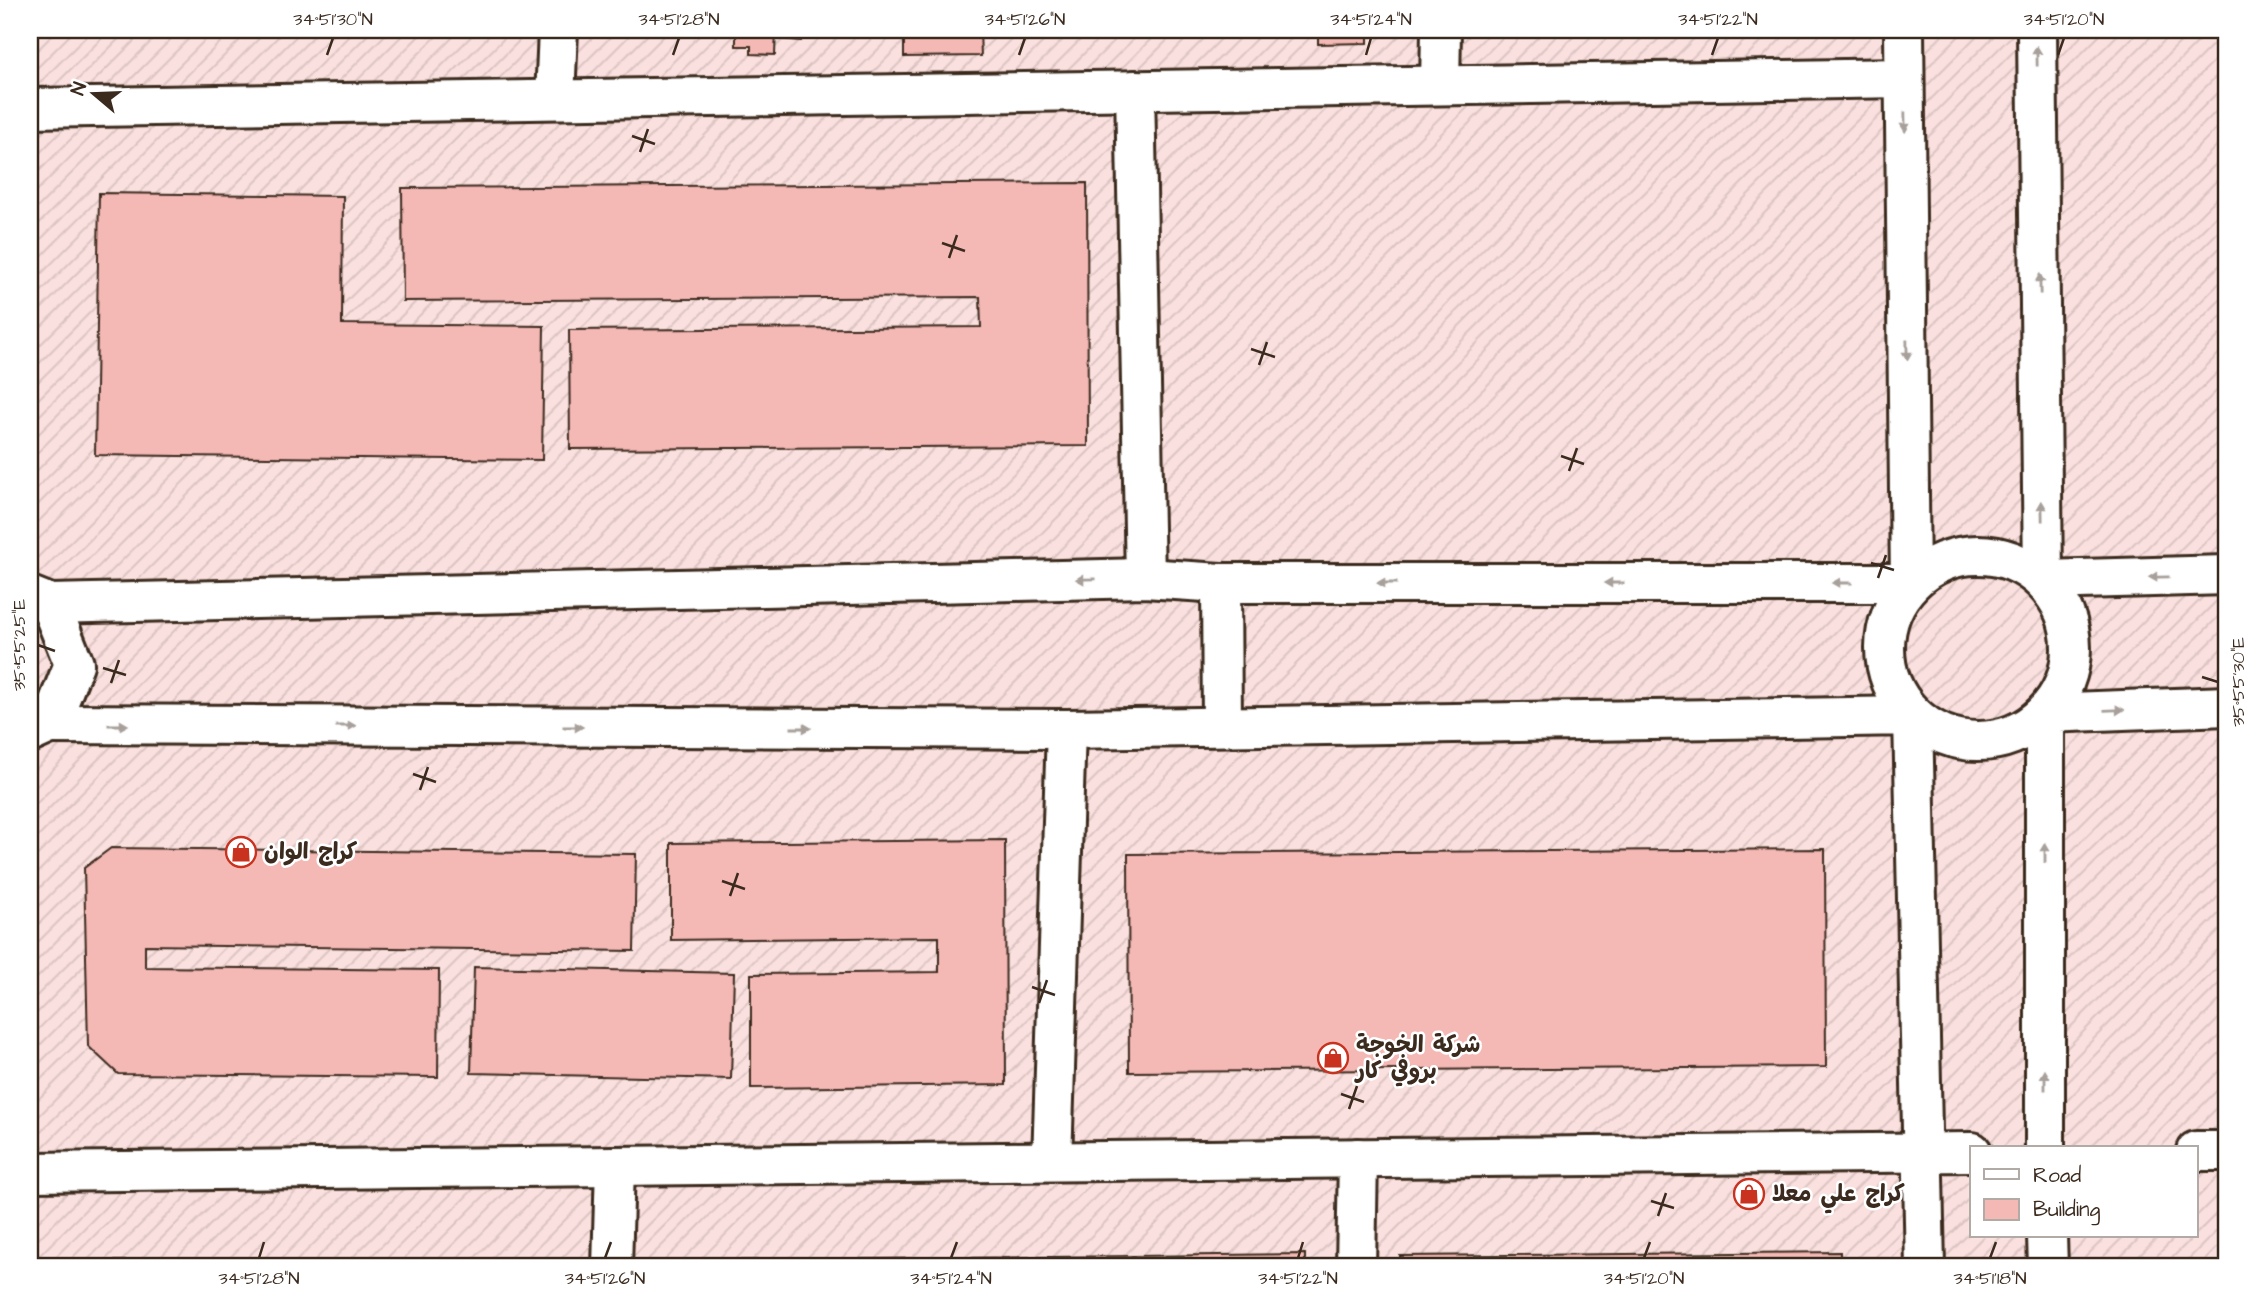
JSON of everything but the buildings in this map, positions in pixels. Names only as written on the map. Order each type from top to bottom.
[{"type":"street","points":[[555,99],[558,30]]},
{"type":"street","points":[[1440,85],[1441,30]]},
{"type":"street","points":[[1904,30],[1910,583]]},
{"type":"street","points":[[2037,30],[2043,580]]},
{"type":"street","points":[[30,108],[1904,78]]},
{"type":"street","points":[[1135,90],[1145,578]]},
{"type":"street","points":[[1990,554],[2018,563],[2043,580],[2060,603],[2070,631],[2070,660],[2062,688],[2045,713],[2022,730],[1994,740],[1975,741],[1965,741],[1937,732],[1913,716],[1895,692],[1885,665],[1885,635],[1894,607],[1910,583],[1933,565],[1961,555],[1990,554]]},
{"type":"street","points":[[2043,580],[2227,575]]},
{"type":"street","points":[[1910,583],[1221,583],[1145,578],[40,600],[74,664],[40,729],[1066,729],[1913,716]]},
{"type":"street","points":[[1221,583],[1222,726]]},
{"type":"street","points":[[2045,713],[2227,706]]},
{"type":"street","points":[[2045,713],[2045,1146]]},
{"type":"street","points":[[1913,716],[1925,1267]]},
{"type":"street","points":[[1052,1161],[1066,729]]},
{"type":"street","points":[[2198,1151],[2227,1150]]},
{"type":"street","points":[[30,1172],[1970,1152]]},
{"type":"street","points":[[1356,1267],[1358,1158]]},
{"type":"street","points":[[612,1267],[615,1166]]},
{"type":"street","points":[[2047,1238],[2048,1267]]},
{"type":"shaded area","points":[[30,30],[2227,30],[2227,1267],[30,1267]]},
{"type":"place","name":"كراج الوان","points":[[241,852]]},
{"type":"place","name":"شركة الخوجة بروفي كار","points":[[1333,1058]]},
{"type":"place","name":"كراج علي معلا","points":[[1749,1194]]}]
